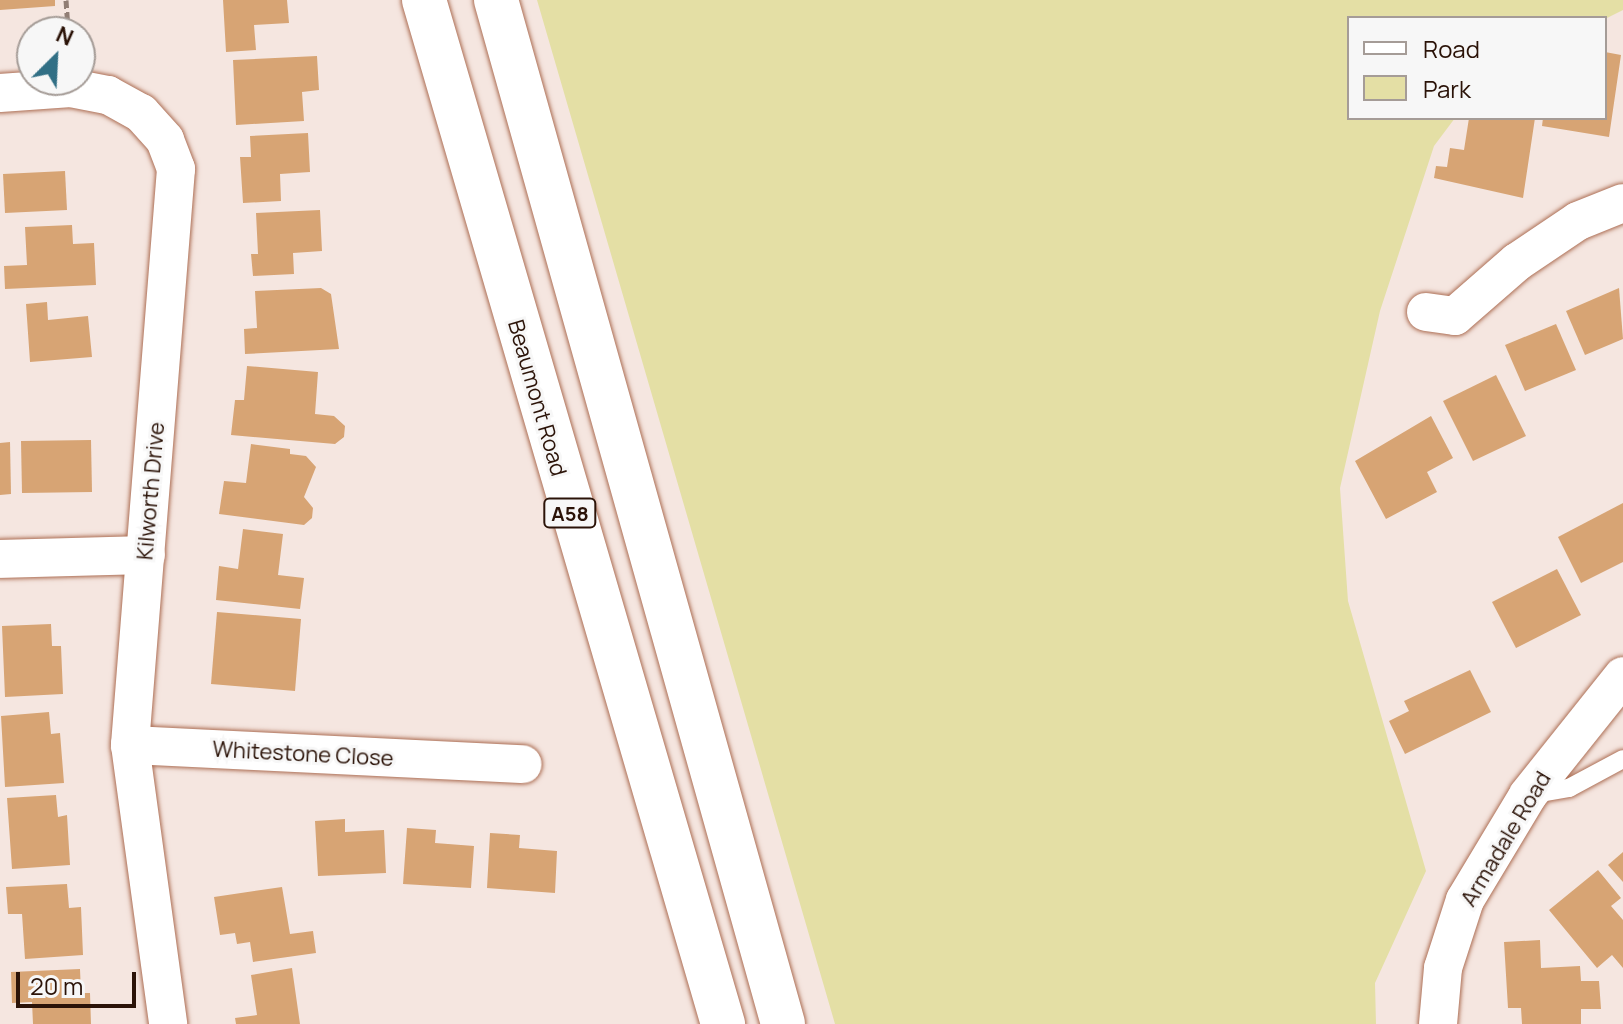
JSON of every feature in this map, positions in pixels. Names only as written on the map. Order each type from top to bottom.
[{"type":"highway","name":"Beaumont Road","points":[[424,0],[723,1024]]},
{"type":"highway","name":"A58","points":[[496,0],[783,1024]]},
{"type":"street","name":"Kilworth Drive","points":[[0,93],[71,88],[108,95],[141,113],[165,140],[176,169],[130,745],[168,1024]]},
{"type":"street","points":[[1426,312],[1455,316],[1541,246],[1578,221],[1623,203]]},
{"type":"street","points":[[0,559],[146,555]]},
{"type":"street","name":"Armadale Road","points":[[1438,1024],[1443,968],[1465,900],[1528,795],[1623,676]]},
{"type":"street","name":"Whitestone Close","points":[[130,745],[478,745],[523,764]]},
{"type":"lane","points":[[1528,795],[1569,788],[1623,759]]},
{"type":"green space","points":[[537,0],[1623,0],[1623,10],[1607,18],[1347,16],[1347,120],[1454,120],[1434,146],[1380,311],[1340,488],[1348,601],[1426,871],[1375,983],[1376,1024],[835,1024]]},
{"type":"building","points":[[0,0],[55,0],[55,6],[0,10]]},
{"type":"building","points":[[223,0],[287,0],[289,23],[254,25],[256,50],[226,52]]},
{"type":"building","points":[[1607,52],[1621,55],[1609,137],[1542,126],[1543,120],[1607,120]]},
{"type":"building","points":[[317,56],[319,90],[302,92],[304,121],[236,125],[233,60]]},
{"type":"building","points":[[1469,120],[1535,120],[1523,198],[1434,178],[1436,166],[1447,167],[1450,148],[1464,150]]},
{"type":"building","points":[[308,133],[310,172],[280,174],[281,201],[243,203],[240,157],[251,157],[250,136]]},
{"type":"building","points":[[65,171],[67,210],[5,213],[3,174]]},
{"type":"building","points":[[320,210],[322,251],[293,253],[294,274],[253,276],[251,254],[258,254],[256,213]]},
{"type":"building","points":[[72,225],[73,244],[94,243],[96,285],[5,289],[4,266],[27,265],[25,227]]},
{"type":"building","points":[[321,288],[331,294],[339,349],[245,354],[244,329],[257,328],[255,291]]},
{"type":"building","points":[[1619,288],[1623,339],[1585,355],[1566,311]]},
{"type":"building","points":[[47,302],[48,320],[88,316],[92,357],[30,362],[26,304]]},
{"type":"building","points":[[1556,324],[1576,370],[1525,391],[1505,345]]},
{"type":"building","points":[[247,366],[318,372],[315,414],[334,416],[345,426],[344,437],[335,444],[231,435],[235,400],[244,400]]},
{"type":"building","points":[[1496,375],[1526,436],[1473,461],[1443,401]]},
{"type":"building","points":[[1431,416],[1453,458],[1427,472],[1437,492],[1386,519],[1355,461]]},
{"type":"building","points":[[91,440],[92,492],[22,493],[21,441]]},
{"type":"building","points":[[10,442],[11,494],[0,495],[0,443]]},
{"type":"building","points":[[251,444],[290,449],[290,454],[306,456],[316,467],[304,497],[313,508],[312,518],[304,525],[219,514],[224,481],[246,483]]},
{"type":"building","points":[[1623,503],[1623,562],[1581,583],[1558,537]]},
{"type":"building","points":[[243,529],[283,534],[278,575],[304,578],[300,609],[216,600],[219,566],[238,569]]},
{"type":"building","points":[[1557,569],[1581,615],[1516,648],[1492,602]]},
{"type":"building","points":[[217,612],[301,619],[295,691],[211,684]]},
{"type":"building","points":[[51,624],[52,646],[61,646],[63,694],[5,697],[2,626]]},
{"type":"building","points":[[1470,670],[1491,712],[1405,754],[1389,721],[1409,711],[1404,701]]},
{"type":"building","points":[[49,712],[51,734],[60,733],[64,783],[5,787],[1,716]]},
{"type":"building","points":[[56,795],[58,817],[67,815],[70,865],[12,869],[7,798]]},
{"type":"building","points":[[345,819],[345,832],[384,830],[386,873],[318,876],[315,821]]},
{"type":"building","points":[[407,828],[436,830],[435,843],[474,846],[471,888],[403,884]]},
{"type":"building","points":[[490,833],[520,835],[519,848],[557,851],[555,893],[487,888]]},
{"type":"building","points":[[1623,852],[1623,882],[1608,865]]},
{"type":"building","points":[[1598,870],[1621,898],[1611,906],[1623,920],[1623,968],[1612,955],[1597,968],[1549,910]]},
{"type":"building","points":[[67,884],[69,908],[81,907],[83,955],[25,959],[22,914],[8,914],[6,887]]},
{"type":"building","points":[[282,887],[290,934],[313,931],[316,953],[253,962],[250,942],[237,944],[235,933],[220,935],[214,897]]},
{"type":"building","points":[[1540,940],[1541,968],[1580,966],[1581,981],[1599,981],[1601,1009],[1581,1009],[1581,1024],[1522,1024],[1521,1008],[1508,1008],[1504,942]]},
{"type":"building","points":[[292,968],[300,1024],[236,1024],[235,1018],[257,1015],[251,975]]},
{"type":"building","points":[[80,969],[81,993],[90,993],[91,1024],[33,1024],[32,1002],[12,1003],[11,972]]}]
